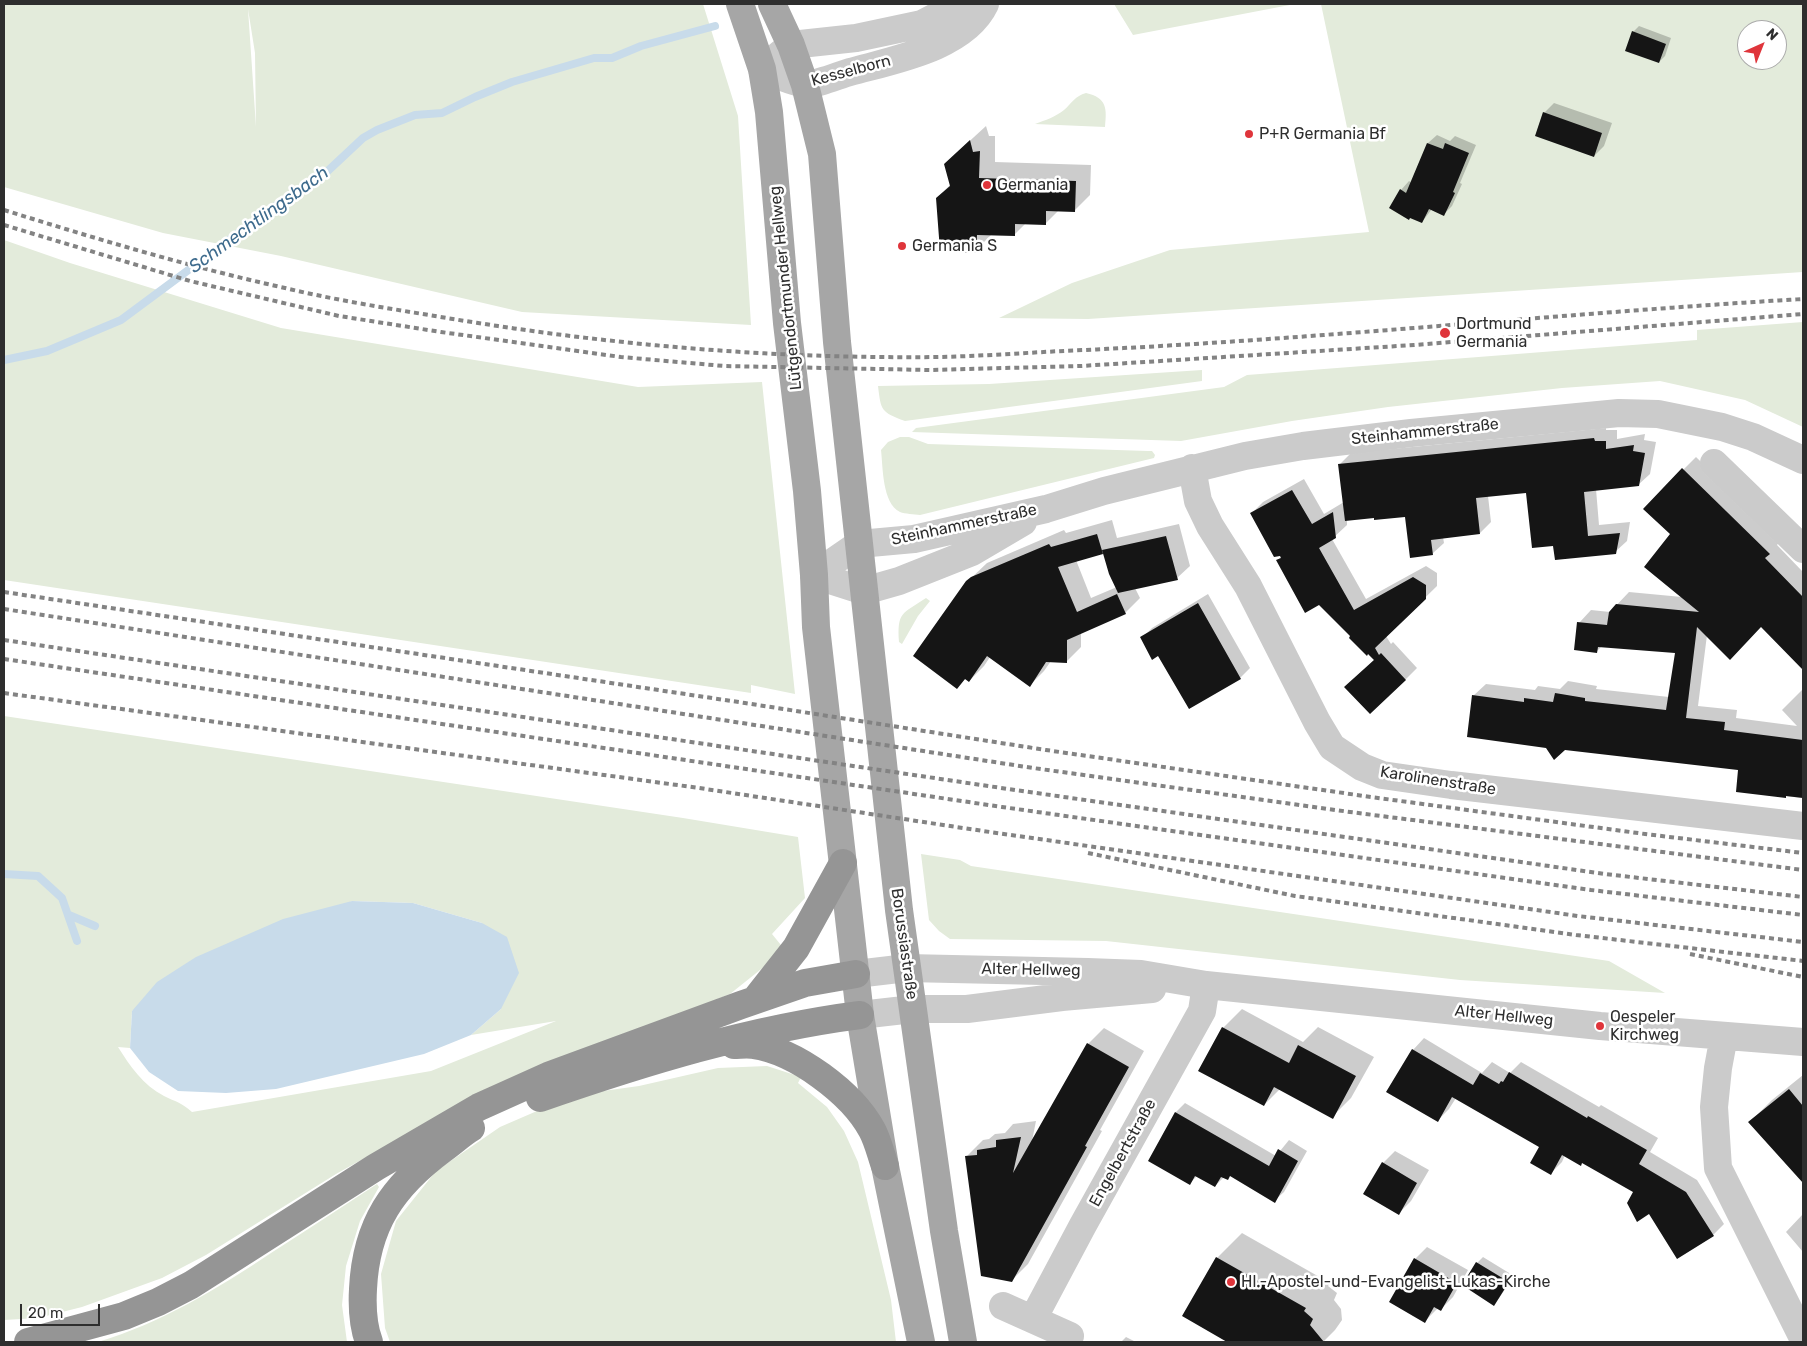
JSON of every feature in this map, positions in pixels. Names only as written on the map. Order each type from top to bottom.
[{"type":"highway","points":[[755,1000],[796,948],[843,863]]},
{"type":"highway","points":[[28,1342],[124,1316],[158,1302],[191,1284],[418,1142],[479,1107],[548,1076],[815,980],[856,974]]},
{"type":"highway","points":[[368,1342],[362,1304],[364,1269],[380,1216],[401,1185],[414,1171],[469,1130],[512,1108],[635,1067],[718,1044],[822,1020],[860,1015]]},
{"type":"highway","points":[[718,1044],[754,1045],[791,1057],[821,1076],[839,1090],[858,1111],[872,1131],[885,1166]]},
{"type":"main road","name":"Lütgendortmunder Hellweg","points":[[740,4],[762,69],[772,144],[814,575]]},
{"type":"main road","points":[[772,4],[805,85],[822,154],[837,342],[859,544]]},
{"type":"main road","name":"Borussiastraße","points":[[859,544],[906,968],[944,1231],[963,1342]]},
{"type":"main road","points":[[814,575],[816,627],[860,1015],[885,1166],[921,1342]]},
{"type":"street","name":"Kesselborn","points":[[790,45],[856,38],[922,24],[960,4]]},
{"type":"street","name":"Kesselborn","points":[[762,69],[805,85],[909,56],[941,43],[962,31],[980,14],[986,4]]},
{"type":"street","points":[[762,69],[790,45]]},
{"type":"street","name":"Steinhammerstraße","points":[[814,575],[859,544],[914,539],[1046,509],[1104,490],[1245,456],[1303,446],[1411,433],[1618,413],[1658,414],[1722,427],[1754,437],[1803,460]]},
{"type":"street","points":[[1714,463],[1803,549]]},
{"type":"street","name":"Karolinenstraße","points":[[1192,468],[1198,501],[1210,526],[1248,586],[1317,722],[1332,747],[1362,767],[1382,775],[1402,778],[1803,826]]},
{"type":"street","name":"Steinhammerstraße","points":[[864,591],[899,581],[972,552],[1046,509]]},
{"type":"street","points":[[814,575],[864,591]]},
{"type":"street","name":"Alter Hellweg","points":[[856,974],[906,968],[1141,974],[1206,984],[1600,1026],[1803,1042]]},
{"type":"street","name":"Alter Hellweg","points":[[860,1015],[913,1009],[967,1009],[1062,996],[1206,984]]},
{"type":"street","name":"Engelbertstraße","points":[[1033,1319],[1202,1011],[1206,984]]},
{"type":"street","points":[[1724,1036],[1714,1107],[1718,1168],[1803,1338]]},
{"type":"street","points":[[1003,1306],[1070,1336]]},
{"type":"green space","points":[[4,4],[703,4],[738,116],[751,325],[522,312],[281,256],[163,233],[4,187]],"holes":[[[248,9],[255,53],[256,127]]]},
{"type":"green space","points":[[1114,4],[1295,4],[1133,35]]},
{"type":"green space","points":[[1321,4],[1803,4],[1803,272],[1088,319],[999,318],[1072,283],[1170,250],[1369,232]]},
{"type":"green space","points":[[1086,93],[1102,101],[1106,114],[1105,127],[1035,124],[1057,115],[1076,98]]},
{"type":"green space","points":[[4,240],[70,263],[281,328],[638,387],[762,382],[795,694],[751,685],[751,693],[4,580]]},
{"type":"green space","points":[[1803,322],[1803,427],[1745,400],[1660,381],[1562,388],[1388,407],[1292,421],[1181,441],[912,432],[916,428],[1224,387],[1247,375],[1697,340],[1697,330]]},
{"type":"green space","points":[[1202,370],[1202,381],[905,421],[884,410],[880,401],[878,386],[989,384]]},
{"type":"green space","points":[[900,437],[909,437],[928,444],[1152,451],[1155,455],[1154,458],[920,515],[900,512],[894,507],[884,484],[881,450],[888,442]]},
{"type":"green space","points":[[926,598],[930,601],[918,616],[902,644],[899,642],[900,619],[906,611]]},
{"type":"green space","points":[[4,716],[798,837],[805,898],[772,934],[785,950],[730,994],[471,1099],[336,1174],[206,1255],[162,1278],[82,1307],[38,1318],[4,1320]],"holes":[[[352,901],[413,903],[482,923],[501,1009],[471,1035],[556,1021],[431,1071],[192,1112],[181,1104],[156,1092],[143,1081],[118,1047],[130,1048],[132,1011]]]},
{"type":"green space","points":[[921,854],[960,860],[971,866],[1609,961],[1665,993],[1460,980],[1106,941],[950,939],[929,920]]},
{"type":"green space","points":[[767,1066],[801,1077],[798,1083],[827,1107],[844,1131],[858,1162],[891,1300],[896,1342],[390,1342],[385,1328],[381,1274],[396,1221],[436,1171],[500,1127],[574,1095],[639,1086],[718,1068]]},
{"type":"green space","points":[[377,1184],[379,1187],[360,1221],[346,1266],[342,1305],[347,1342],[98,1342],[144,1325],[188,1304],[251,1266]]},
{"type":"water","points":[[352,901],[413,903],[482,923],[507,937],[519,973],[501,1009],[471,1035],[424,1054],[276,1089],[226,1093],[178,1091],[149,1072],[130,1048],[132,1011],[157,982],[196,957],[283,919]]},
{"type":"building","points":[[1632,31],[1666,44],[1659,63],[1625,51]]},
{"type":"building","points":[[1543,112],[1602,133],[1594,157],[1535,136]]},
{"type":"building","points":[[970,140],[973,152],[980,151],[979,178],[1076,181],[1075,212],[1046,211],[1046,225],[1015,224],[1015,236],[977,235],[976,253],[940,251],[936,198],[950,186],[944,164]]},
{"type":"building","points":[[1427,143],[1443,149],[1445,143],[1469,153],[1453,192],[1455,193],[1444,216],[1429,209],[1422,223],[1410,218],[1409,220],[1389,208],[1400,189],[1406,193]]},
{"type":"building","points":[[1594,438],[1595,441],[1606,441],[1606,449],[1634,445],[1633,451],[1645,453],[1639,486],[1584,492],[1588,536],[1620,533],[1616,554],[1555,560],[1553,546],[1532,548],[1526,493],[1476,498],[1480,534],[1431,540],[1433,555],[1410,558],[1405,517],[1345,521],[1338,464]]},
{"type":"building","points":[[1682,468],[1770,554],[1765,558],[1803,597],[1803,670],[1761,627],[1730,660],[1697,627],[1686,718],[1725,722],[1724,730],[1803,740],[1803,798],[1786,796],[1786,798],[1736,792],[1738,770],[1565,750],[1554,760],[1546,748],[1467,737],[1472,695],[1524,702],[1524,698],[1553,702],[1555,693],[1585,698],[1585,701],[1666,710],[1675,653],[1598,647],[1597,653],[1574,650],[1577,622],[1607,625],[1609,612],[1616,604],[1699,612],[1644,567],[1670,534],[1643,509]]},
{"type":"building","points":[[1292,490],[1312,524],[1333,512],[1336,538],[1319,548],[1354,610],[1413,577],[1426,585],[1426,599],[1375,648],[1379,655],[1381,653],[1406,680],[1370,714],[1344,687],[1374,660],[1368,654],[1367,656],[1349,638],[1350,636],[1319,605],[1305,613],[1276,560],[1281,558],[1280,556],[1274,557],[1250,513]]},
{"type":"building","points":[[1097,534],[1103,554],[1058,567],[1077,612],[1117,594],[1126,614],[1067,640],[1067,663],[1046,662],[1030,687],[987,656],[969,682],[965,679],[957,689],[913,656],[966,581],[971,577],[1049,544],[1051,547]]},
{"type":"building","points":[[1166,536],[1178,580],[1118,593],[1109,574],[1102,550]]},
{"type":"building","points":[[1198,603],[1241,679],[1189,709],[1158,656],[1152,660],[1140,637]]},
{"type":"building","points":[[1222,1027],[1289,1063],[1298,1045],[1356,1076],[1333,1119],[1274,1087],[1264,1106],[1198,1071]]},
{"type":"building","points":[[1087,1043],[1129,1067],[1012,1282],[981,1276],[965,1156],[977,1155],[977,1150],[996,1147],[996,1140],[1021,1137],[1013,1173]]},
{"type":"building","points":[[1412,1049],[1473,1085],[1480,1073],[1499,1084],[1501,1081],[1503,1082],[1509,1072],[1587,1118],[1588,1116],[1647,1150],[1639,1164],[1686,1192],[1714,1236],[1677,1259],[1649,1214],[1637,1222],[1627,1203],[1633,1192],[1582,1163],[1581,1166],[1562,1155],[1551,1175],[1530,1163],[1539,1147],[1452,1097],[1438,1122],[1386,1092]]},
{"type":"building","points":[[1789,1089],[1803,1106],[1803,1183],[1748,1122]]},
{"type":"building","points":[[1175,1112],[1269,1166],[1278,1149],[1298,1161],[1275,1203],[1230,1176],[1228,1180],[1221,1177],[1215,1187],[1195,1176],[1190,1185],[1148,1161]]},
{"type":"building","points":[[1382,1162],[1417,1183],[1399,1215],[1363,1194]]},
{"type":"building","name":"Hl.-Apostel-und-Evangelist-Lukas-Kirche","points":[[1216,1257],[1306,1308],[1304,1311],[1313,1319],[1310,1325],[1324,1342],[1227,1342],[1182,1316]]},
{"type":"building","points":[[1414,1258],[1457,1283],[1441,1311],[1434,1307],[1425,1323],[1389,1302]]},
{"type":"building","points":[[1476,1262],[1509,1282],[1494,1306],[1462,1285]]},
{"type":"waterway","name":"Schmechtlingsbach","points":[[4,360],[47,351],[121,320],[272,208],[316,182],[363,138],[377,130],[415,115],[442,113],[512,82],[594,58],[612,58],[641,46],[715,26]]},
{"type":"waterway","points":[[4,874],[38,876],[62,898],[77,941]]},
{"type":"waterway","points":[[69,915],[95,926]]},
{"type":"railway","points":[[4,210],[179,262],[249,280],[346,301],[508,328],[569,336],[753,353],[876,357],[992,355],[1264,339],[1803,299]]},
{"type":"railway","points":[[4,225],[190,281],[339,316],[621,357],[724,366],[930,370],[1081,366],[1414,345],[1803,314]]},
{"type":"railway","points":[[4,592],[1046,750],[1371,797],[1803,853]]},
{"type":"railway","points":[[4,609],[1033,768],[1350,812],[1803,870]]},
{"type":"railway","points":[[4,640],[1015,790],[1605,874],[1803,897]]},
{"type":"railway","points":[[4,659],[1002,807],[1591,890],[1803,915]]},
{"type":"railway","points":[[4,693],[699,788],[983,831],[1578,916],[1803,942]]},
{"type":"railway","points":[[1088,853],[1295,896],[1576,935],[1803,961]]},
{"type":"railway","points":[[1690,954],[1803,977]]},
{"type":"place","name":"P+R Germania Bf","points":[[1249,134]]},
{"type":"place","name":"Germania","points":[[987,185]]},
{"type":"place","name":"Germania S","points":[[902,246]]},
{"type":"place","name":"Dortmund Germania","points":[[1445,333]]},
{"type":"place","name":"Oespeler Kirchweg","points":[[1600,1026]]},
{"type":"place","name":"Hl.-Apostel-und-Evangelist-Lukas-Kirche","points":[[1231,1282]]}]
